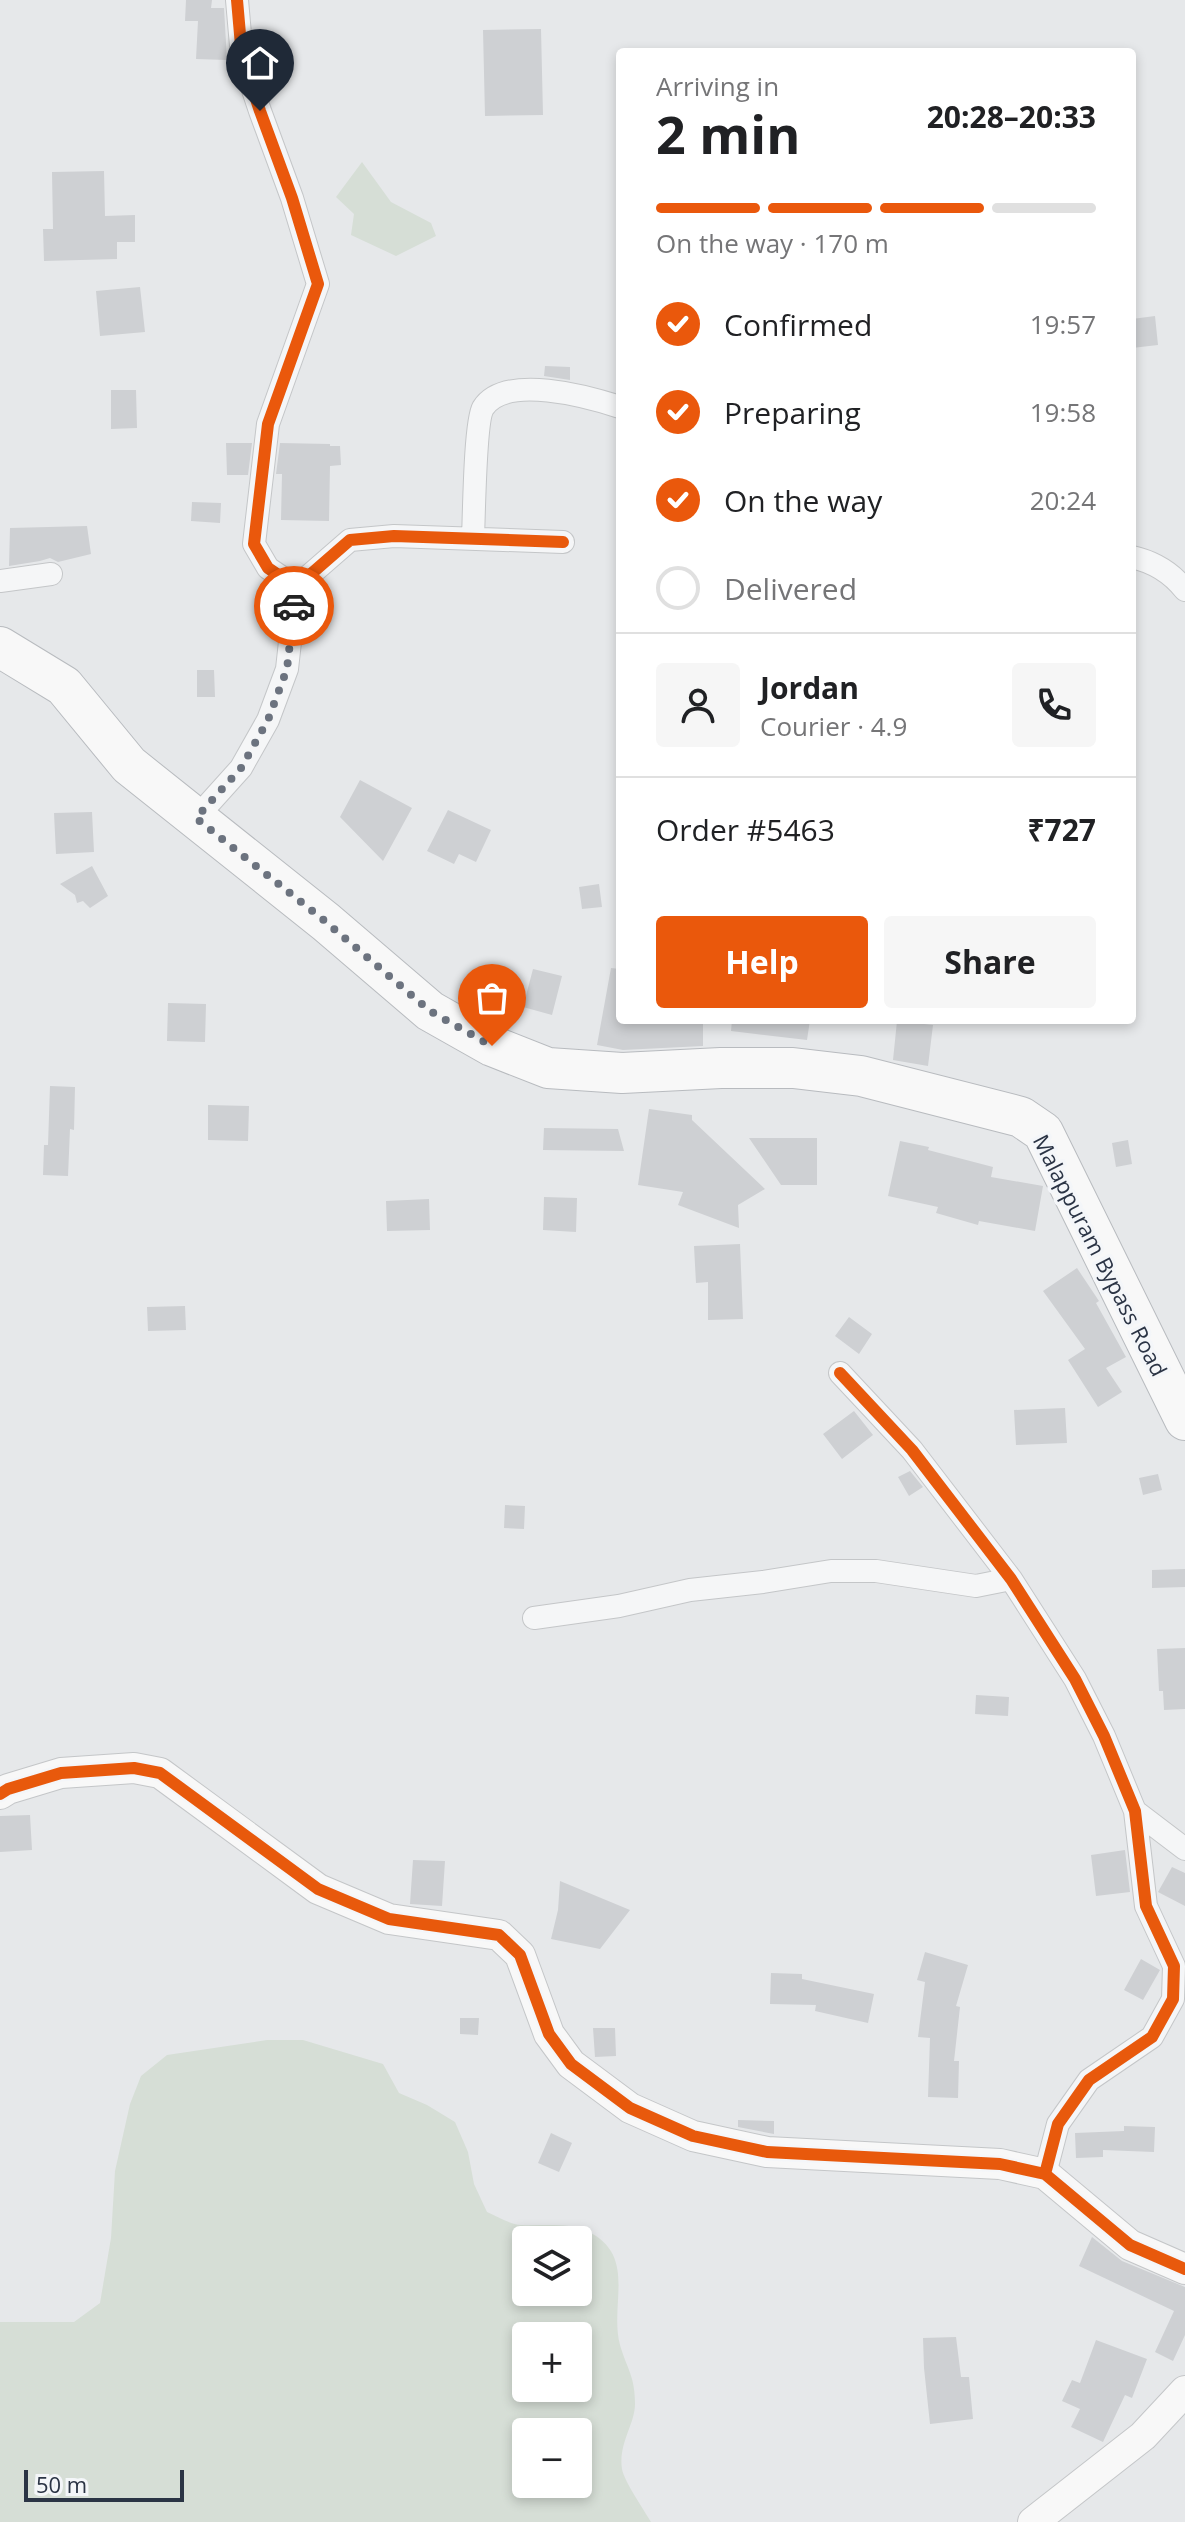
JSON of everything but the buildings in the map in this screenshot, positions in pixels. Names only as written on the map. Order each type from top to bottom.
[{"type":"highway","name":"Malappuram Bypass Road","points":[[0,647],[64,686],[129,765],[326,922],[430,1011],[492,1046],[548,1068],[622,1073],[793,1068],[861,1076],[1021,1117],[1043,1132],[1185,1420]]},
{"type":"street","points":[[237,0],[242,57],[292,198],[318,284],[268,424],[254,544],[268,568],[296,587]]},
{"type":"street","points":[[473,538],[483,408],[499,395],[530,389],[582,395],[616,406]]},
{"type":"street","points":[[196,818],[241,768],[268,720],[287,669],[296,587],[350,540],[394,536],[563,542]]},
{"type":"street","points":[[1136,558],[1173,575],[1185,590]]},
{"type":"street","points":[[0,581],[51,574]]},
{"type":"street","points":[[840,1373],[912,1450],[1011,1579],[1075,1679],[1104,1736],[1135,1811],[1146,1906],[1174,1966],[1173,1999],[1152,2037],[1089,2080],[1058,2124],[1045,2174]]},
{"type":"street","points":[[534,1618],[619,1606],[690,1590],[831,1571],[876,1571],[976,1586],[1011,1579]]},
{"type":"street","points":[[0,1794],[61,1773],[134,1768],[160,1773],[318,1889],[389,1919],[499,1935],[520,1955],[549,2034],[571,2064],[630,2108],[693,2136],[767,2152],[1000,2164],[1045,2174],[1130,2245],[1185,2269]]},
{"type":"street","points":[[1135,1811],[1185,1849]]},
{"type":"street","points":[[1033,2522],[1143,2436],[1185,2391]]},
{"type":"shaded area","points":[[362,162],[391,202],[431,223],[436,236],[396,256],[351,235],[354,214],[336,197]]},
{"type":"shaded area","points":[[267,2040],[303,2040],[383,2064],[399,2093],[455,2122],[468,2152],[474,2184],[487,2212],[517,2224],[569,2226],[512,2226],[512,2306],[592,2306],[592,2234],[603,2241],[617,2267],[620,2345],[635,2394],[634,2412],[622,2451],[622,2469],[651,2522],[0,2522],[0,2322],[74,2322],[100,2303],[111,2238],[115,2171],[130,2104],[141,2076],[167,2055]]},
{"type":"cycle path","points":[[237,0],[242,57],[292,198],[318,284],[268,424],[254,544],[268,568],[296,587],[350,540],[394,536],[563,542]]},
{"type":"cycle path","points":[[840,1373],[912,1450],[1011,1579],[1075,1679],[1104,1736],[1135,1811],[1146,1906],[1174,1966],[1173,1999],[1152,2037],[1089,2080],[1058,2124],[1045,2174]]},
{"type":"cycle path","points":[[0,1794],[61,1773],[134,1768],[160,1773],[318,1889],[389,1919],[499,1935],[520,1955],[549,2034],[571,2064],[630,2108],[693,2136],[767,2152],[1000,2164],[1045,2174],[1130,2245],[1185,2269]]},
{"type":"way so far","points":[[294,606],[287,669],[268,720],[241,768],[196,818],[326,922],[430,1011],[492,1046]]},
{"type":"route","points":[[260,111],[292,198],[318,284],[268,424],[254,544],[268,568],[296,587],[294,606]]}]
